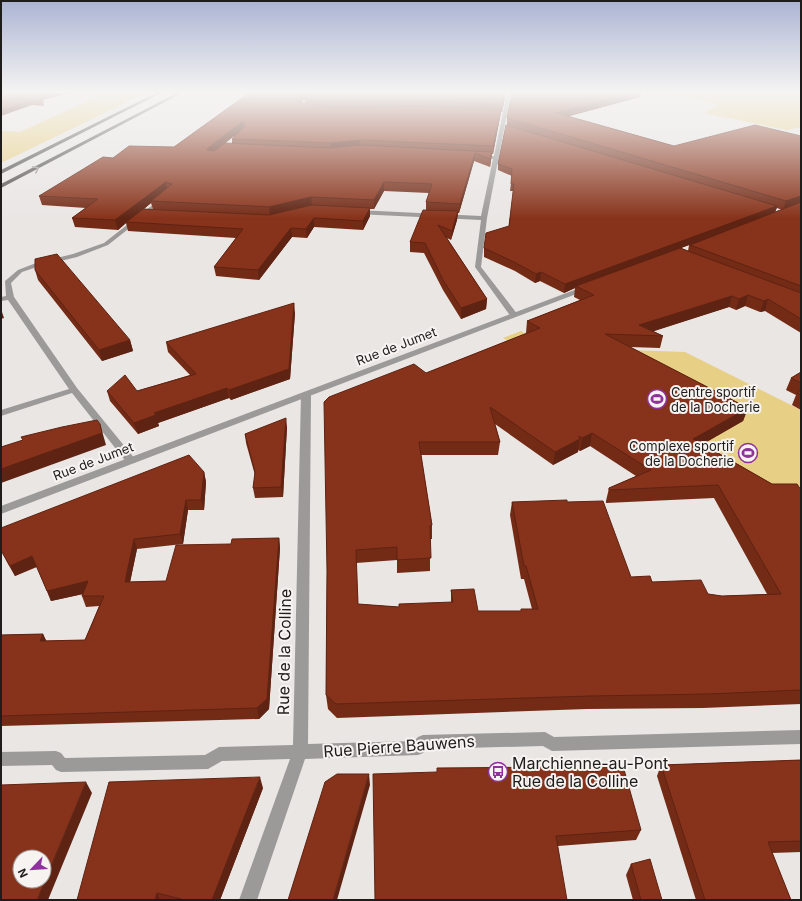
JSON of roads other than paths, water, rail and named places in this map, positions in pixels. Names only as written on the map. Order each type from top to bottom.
[{"type":"highway","points":[[1,172],[75,135]]},
{"type":"highway","points":[[1,186],[99,135]]},
{"type":"street","points":[[502,135],[484,218],[478,267],[514,314]]},
{"type":"street","points":[[474,157],[497,158]]},
{"type":"street","points":[[131,461],[74,390],[10,297],[7,282],[20,271],[38,264],[75,256],[106,244],[169,194]]},
{"type":"street","points":[[351,212],[484,218]]},
{"type":"street","points":[[144,214],[152,214]]},
{"type":"street","name":"Rue de Jumet","points":[[1,510],[306,395],[514,314],[596,285]]},
{"type":"street","points":[[1,299],[10,297]]},
{"type":"street","points":[[1,413],[74,390]]},
{"type":"street","name":"Rue de la Colline","points":[[248,900],[300,752],[306,395]]},
{"type":"street","name":"Rue Pierre Bauwens","points":[[1,760],[56,758],[61,765],[208,762],[219,754],[418,748],[423,742],[545,739],[552,744],[801,737]]},
{"type":"place","name":"Centre sportif de la Docherie","points":[[657,399]]},
{"type":"place","name":"Complexe sportif de la Docherie","points":[[748,453]]},
{"type":"place","name":"Marchienne-au-Pont Rue de la Colline","points":[[498,772]]}]
